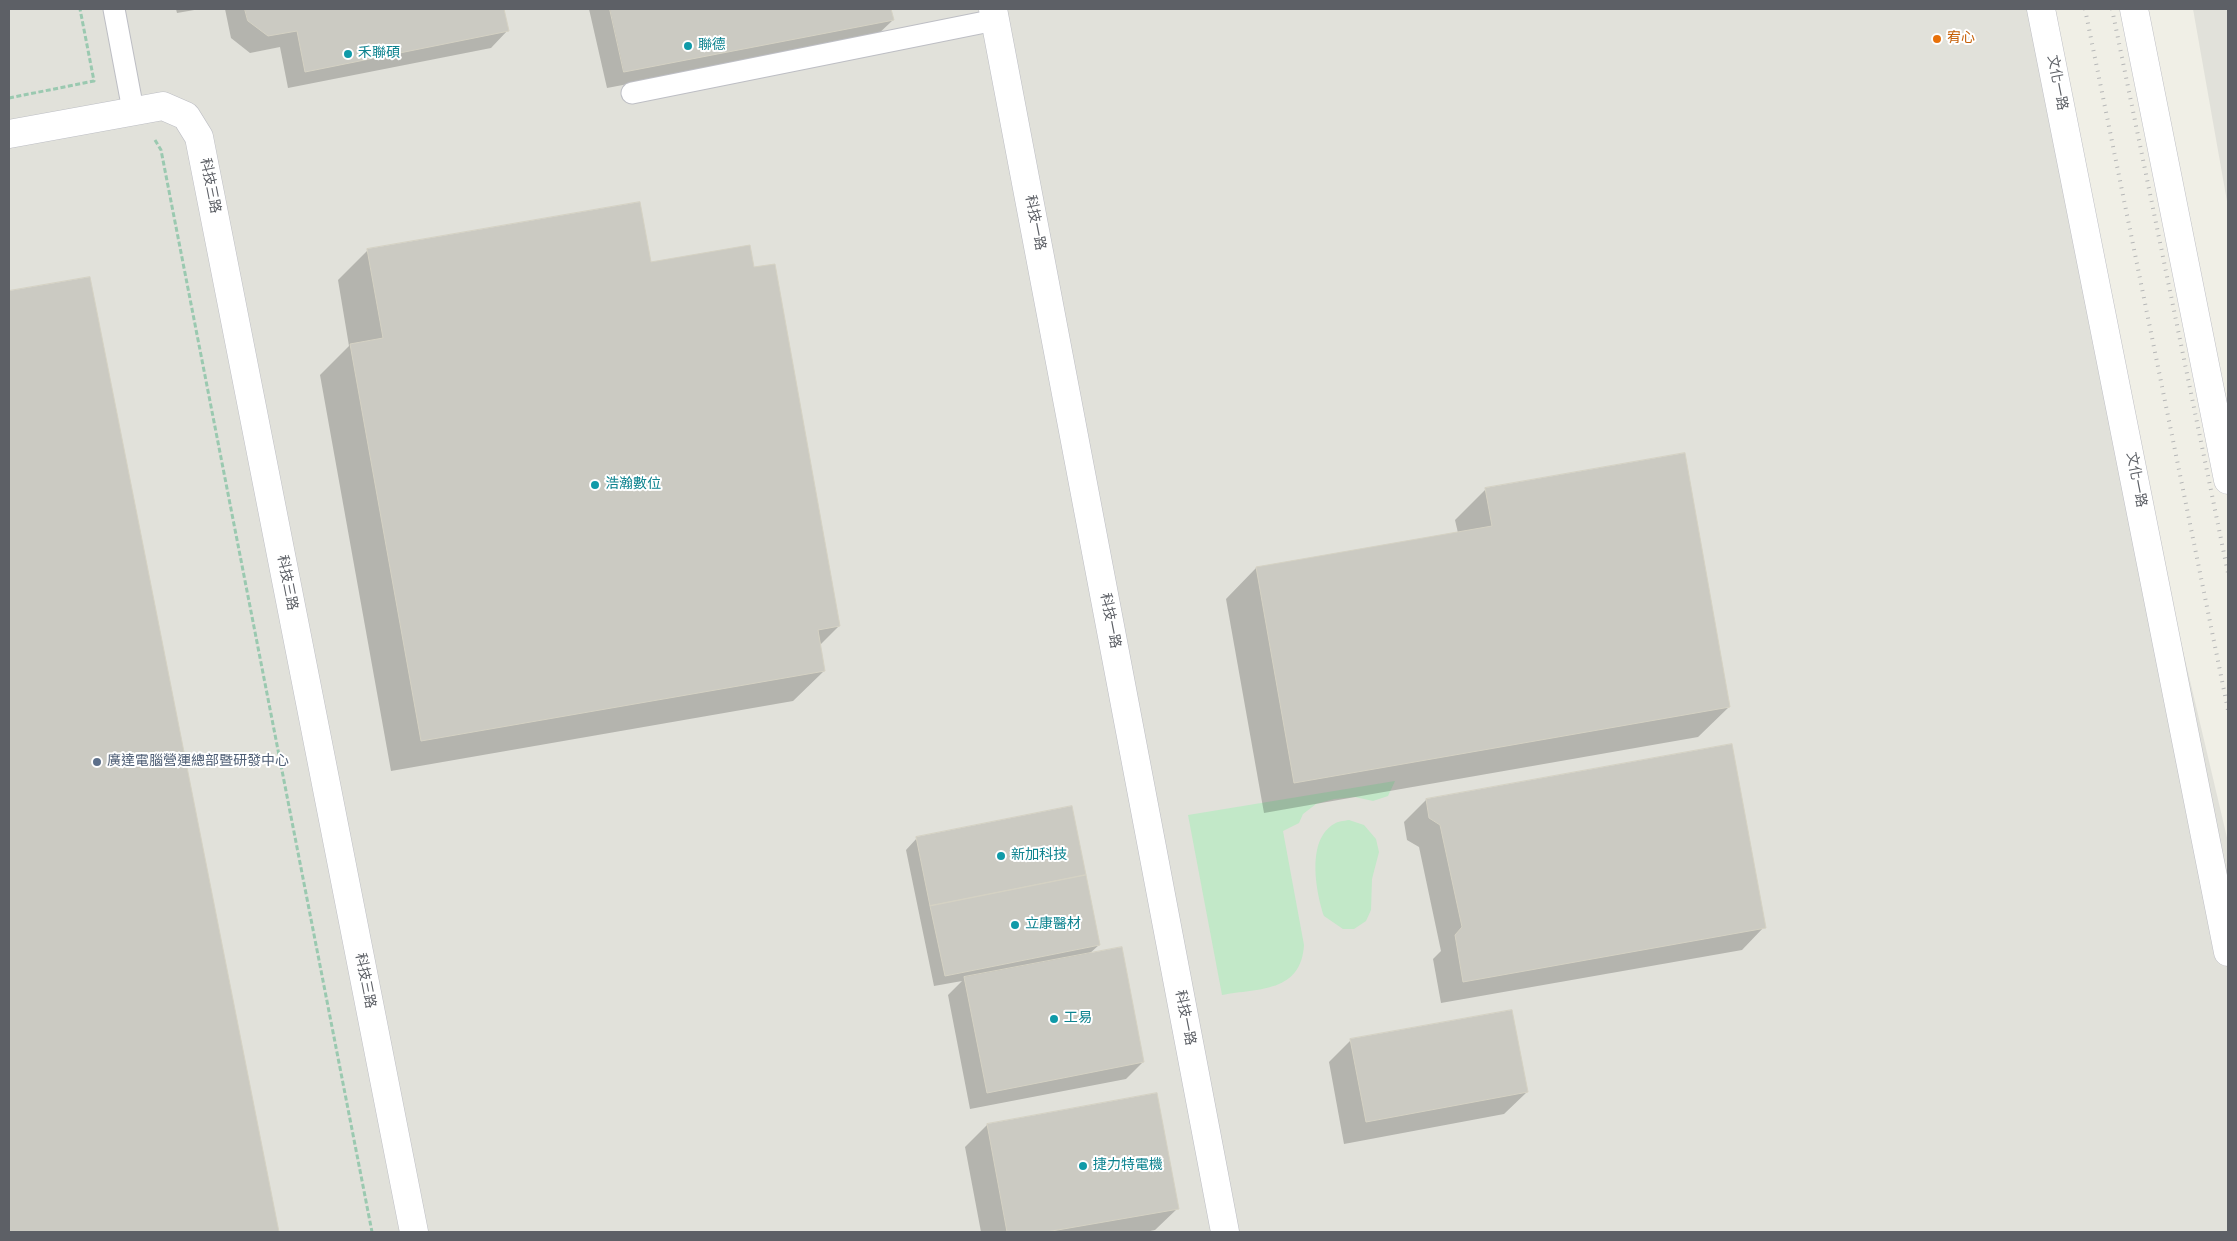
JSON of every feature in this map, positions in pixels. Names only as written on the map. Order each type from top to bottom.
[{"type":"street","name":"文化一路","points":[[2041,9],[2228,952]]},
{"type":"street","points":[[2134,9],[2228,480]]},
{"type":"street","name":"科技一路","points":[[994,15],[1226,1232]]},
{"type":"street","name":"科技三路","points":[[9,134],[163,106],[186,116],[199,137],[414,1232]]},
{"type":"lane","points":[[114,9],[134,110]]},
{"type":"lane","points":[[632,94],[994,15]]},
{"type":"path","points":[[9,98],[94,81],[80,9]]},
{"type":"path","points":[[155,140],[161,150],[165,169],[372,1232]]},
{"type":"shaded area","points":[[9,9],[2032,9],[2228,842],[2228,1232],[9,1232]]},
{"type":"shaded area","points":[[2193,9],[2228,9],[2228,207]]},
{"type":"green space","points":[[1395,781],[1388,796],[1373,801],[1355,797],[1334,799],[1316,804],[1303,814],[1299,823],[1283,831],[1304,945],[1301,961],[1295,972],[1286,980],[1276,985],[1263,989],[1222,995],[1188,815]]},
{"type":"green space","points":[[1349,820],[1364,825],[1376,839],[1379,852],[1372,879],[1371,910],[1366,921],[1354,929],[1343,929],[1324,916],[1318,894],[1315,867],[1316,854],[1325,832],[1336,823]]},
{"type":"building","name":"禾聯碩","points":[[245,9],[504,9],[509,31],[305,72],[297,31],[268,36],[248,21]]},
{"type":"building","name":"聯德","points":[[610,9],[891,9],[894,20],[624,72]]},
{"type":"building","name":"浩瀚數位","points":[[640,202],[651,262],[750,245],[754,267],[775,264],[840,626],[818,630],[825,671],[421,741],[350,344],[383,338],[367,249]]},
{"type":"building","name":"廣達電腦營運總部暨研發中心","points":[[90,277],[279,1232],[9,1232],[9,291]]},
{"type":"building","points":[[1685,453],[1730,707],[1294,783],[1256,567],[1492,526],[1485,488]]},
{"type":"building","points":[[1732,744],[1766,928],[1463,982],[1455,935],[1462,927],[1440,825],[1429,818],[1426,799]]},
{"type":"building","name":"新加科技","points":[[1072,806],[1086,875],[930,906],[916,837]]},
{"type":"building","name":"立康醫材","points":[[1086,875],[1100,945],[945,976],[930,906]]},
{"type":"building","name":"工易","points":[[1122,947],[1144,1062],[987,1093],[964,977]]},
{"type":"building","points":[[1512,1010],[1528,1092],[1366,1122],[1350,1039]]},
{"type":"building","name":"捷力特電機","points":[[1157,1093],[1179,1209],[1046,1232],[1007,1232],[987,1124]]},
{"type":"railway","points":[[2085,9],[2228,710]]},
{"type":"railway","points":[[2112,9],[2228,573]]},
{"type":"place","name":"宥心","points":[[1937,39]]},
{"type":"place","name":"聯德","points":[[688,46]]},
{"type":"place","name":"禾聯碩","points":[[348,54]]},
{"type":"place","name":"浩瀚數位","points":[[595,485]]},
{"type":"place","name":"廣達電腦營運總部暨研發中心","points":[[97,762]]},
{"type":"place","name":"新加科技","points":[[1001,856]]},
{"type":"place","name":"立康醫材","points":[[1015,925]]},
{"type":"place","name":"工易","points":[[1054,1019]]},
{"type":"place","name":"捷力特電機","points":[[1083,1166]]}]
